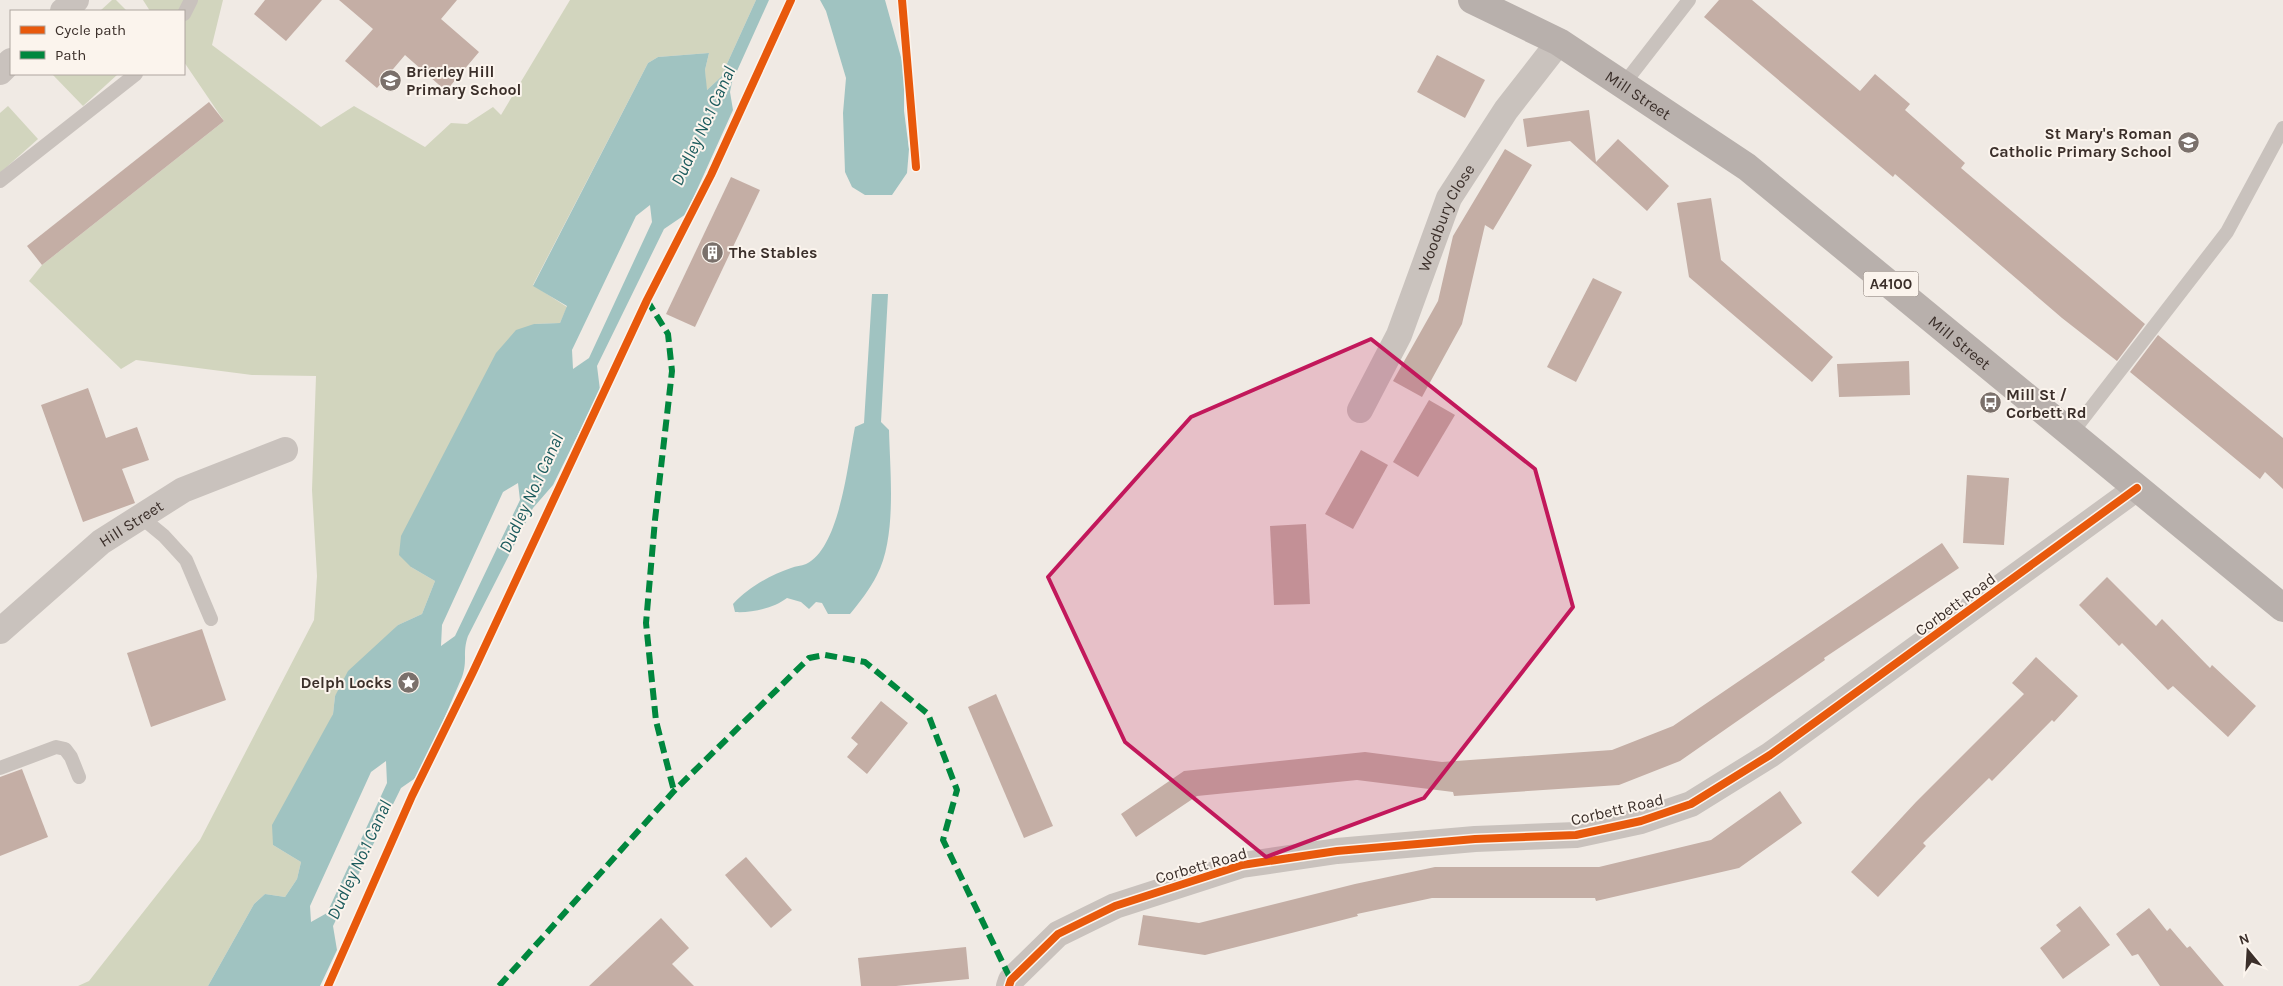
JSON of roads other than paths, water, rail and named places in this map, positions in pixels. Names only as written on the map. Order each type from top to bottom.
[{"type":"main road","name":"Mill Street","points":[[1472,0],[1559,42],[1747,167],[2283,608]]},
{"type":"street","points":[[65,10],[76,0]]},
{"type":"street","name":"Woodbury Close","points":[[1360,410],[1399,335],[1449,198],[1506,110],[1559,42]]},
{"type":"street","points":[[0,72],[10,62]]},
{"type":"street","name":"Hill Street","points":[[0,631],[101,542],[183,490],[285,450]]},
{"type":"street","name":"Corbett Road","points":[[1009,986],[1011,980],[1058,934],[1115,906],[1242,865],[1337,852],[1475,839],[1576,835],[1641,820],[1691,804],[1770,755],[2137,488]]},
{"type":"lane","points":[[185,12],[191,0]]},
{"type":"lane","points":[[1623,85],[1690,0]]},
{"type":"lane","points":[[0,181],[135,75]]},
{"type":"lane","points":[[2071,434],[2226,232],[2283,128]]},
{"type":"lane","points":[[141,517],[164,536],[186,560],[211,619]]},
{"type":"lane","points":[[0,768],[56,747],[65,748],[79,777]]},
{"type":"water","name":"Dudley No.1 Canal","points":[[756,0],[769,0],[732,82],[730,92],[733,110],[686,214],[664,229],[597,366],[600,390],[553,485],[533,508],[468,636],[462,677],[422,770],[414,779],[401,788],[333,926],[337,950],[320,986],[208,986],[254,904],[265,894],[285,897],[297,879],[301,862],[273,845],[272,825],[333,714],[335,696],[348,671],[398,625],[422,614],[435,581],[411,567],[399,555],[401,536],[496,353],[516,330],[534,324],[560,323],[567,306],[533,286],[648,63],[658,57],[709,53],[705,70],[707,90],[721,77]],"holes":[[[650,205],[652,222],[589,358],[573,369],[572,350],[636,216]],[[518,483],[520,500],[455,636],[441,646],[442,625],[503,492]],[[386,761],[387,783],[327,913],[311,922],[310,906],[371,772]]]},
{"type":"water","points":[[820,0],[885,0],[904,68],[904,111],[909,149],[907,173],[892,195],[865,195],[852,187],[845,172],[843,113],[846,78],[826,11]]},
{"type":"water","points":[[872,294],[888,294],[881,422],[889,430],[891,504],[887,542],[877,575],[865,595],[850,614],[828,614],[822,603],[816,602],[809,609],[801,602],[787,598],[776,605],[762,609],[735,612],[733,604],[745,593],[775,574],[806,564],[818,555],[835,523],[841,503],[855,427],[864,423]]},
{"type":"place","name":"Brierley Hill Primary School","points":[[390,80]]},
{"type":"place","name":"St Mary's Roman Catholic Primary School","points":[[2188,142]]},
{"type":"place","name":"The Stables","points":[[713,252]]},
{"type":"place","name":"Mill St / Corbett Rd","points":[[1990,403]]},
{"type":"place","name":"Delph Locks","points":[[408,682]]}]
